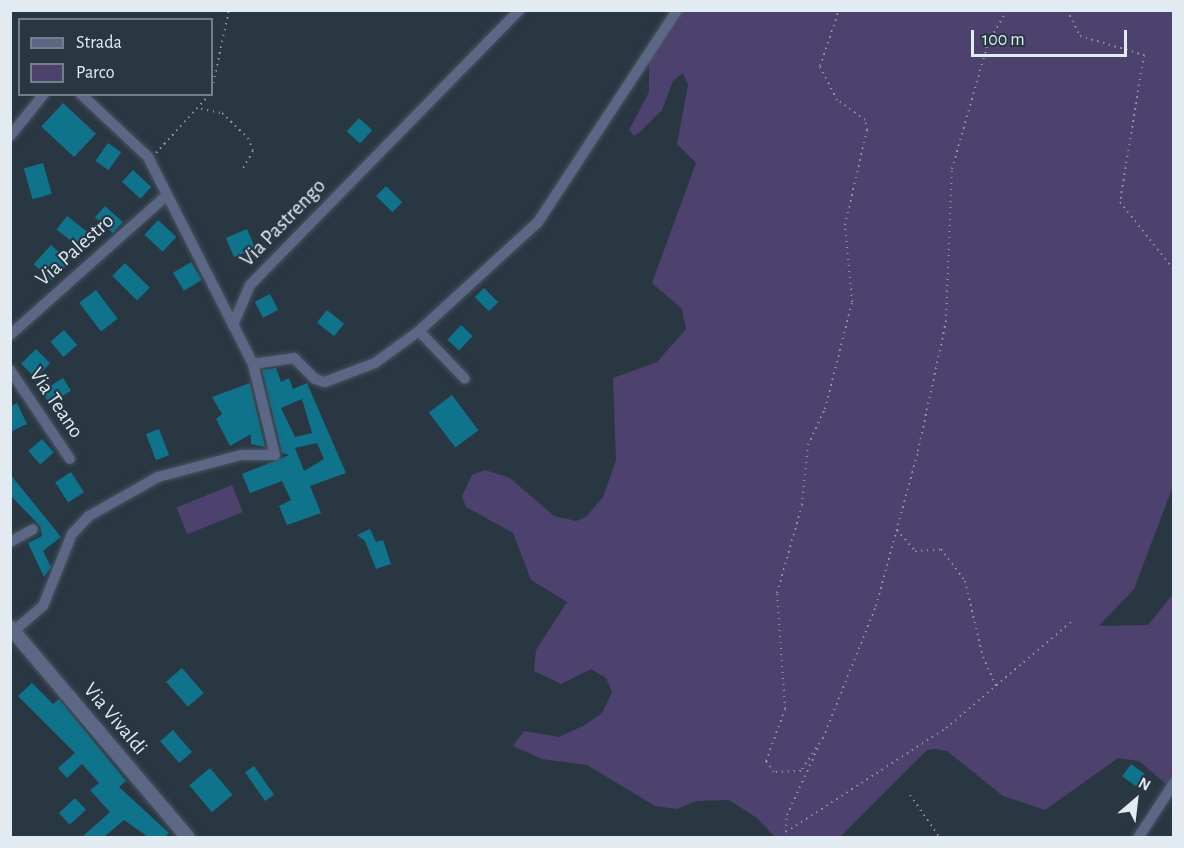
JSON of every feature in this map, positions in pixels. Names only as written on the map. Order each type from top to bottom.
[{"type":"street","name":"Via Pastrengo","points":[[233,325],[250,285],[519,10]]},
{"type":"street","points":[[253,364],[294,358],[318,382],[325,382],[375,363],[419,331],[538,222],[677,10]]},
{"type":"street","points":[[10,136],[42,96]]},
{"type":"street","points":[[12,629],[43,606],[72,534],[89,516],[158,477],[241,455],[275,455],[253,364],[148,157],[83,96]]},
{"type":"street","name":"Via Palestro","points":[[10,335],[167,195]]},
{"type":"street","points":[[419,331],[465,378]]},
{"type":"street","name":"Via Teano","points":[[10,370],[70,459]]},
{"type":"street","points":[[10,542],[33,529]]},
{"type":"street","name":"Via Vivaldi","points":[[12,629],[187,837]]},
{"type":"street","points":[[1137,837],[1173,783]]},
{"type":"path","points":[[213,84],[229,10]]},
{"type":"path","points":[[823,738],[801,771],[774,772],[766,761],[785,709],[777,593],[802,505],[808,445],[825,410],[852,302],[845,225],[867,130],[865,120],[837,100],[820,66],[839,10]]},
{"type":"path","points":[[786,837],[794,798],[823,738],[876,606],[897,530],[946,322],[952,169],[988,43],[1007,10]]},
{"type":"path","points":[[1067,10],[1080,36],[1144,55],[1120,202],[1173,270]]},
{"type":"path","points":[[148,157],[201,109],[209,96]]},
{"type":"path","points":[[201,109],[222,113],[248,138],[253,151],[243,168]]},
{"type":"path","points":[[897,530],[915,551],[942,549],[965,580],[983,657],[997,688]]},
{"type":"path","points":[[786,832],[946,728],[997,688],[1071,622]]},
{"type":"path","points":[[910,795],[940,837]]},
{"type":"green space","points":[[674,11],[1173,11],[1173,486],[1134,589],[1099,626],[1148,625],[1173,594],[1173,790],[1139,761],[1118,758],[1045,810],[1003,796],[947,751],[935,749],[927,750],[840,837],[775,837],[757,818],[729,800],[696,801],[677,809],[655,806],[587,765],[542,759],[513,746],[524,731],[559,737],[585,725],[602,713],[612,692],[606,678],[591,669],[561,684],[534,671],[536,650],[567,602],[531,580],[513,533],[466,507],[462,496],[472,475],[485,470],[510,478],[554,516],[576,521],[586,517],[603,497],[616,460],[613,378],[657,362],[686,329],[682,309],[652,283],[696,163],[677,144],[688,85],[683,73],[673,81],[662,110],[634,136],[629,130],[649,92],[649,62]]},
{"type":"green space","points":[[232,485],[243,512],[187,534],[176,507]]},
{"type":"building","points":[[63,103],[96,134],[74,157],[41,126]]},
{"type":"building","points":[[359,118],[372,130],[360,143],[347,131]]},
{"type":"building","points":[[108,143],[121,152],[108,170],[95,161]]},
{"type":"building","points":[[43,163],[52,194],[33,199],[24,169]]},
{"type":"building","points":[[133,170],[151,187],[140,199],[122,182]]},
{"type":"building","points":[[386,186],[402,202],[392,212],[376,196]]},
{"type":"building","points":[[105,206],[123,222],[113,233],[95,217]]},
{"type":"building","points":[[67,216],[91,235],[81,248],[57,229]]},
{"type":"building","points":[[158,220],[176,237],[163,252],[144,235]]},
{"type":"building","points":[[247,229],[255,248],[234,257],[226,238]]},
{"type":"building","points":[[51,245],[70,262],[52,281],[34,264]]},
{"type":"building","points":[[191,262],[202,280],[184,291],[173,273]]},
{"type":"building","points":[[125,263],[150,288],[137,300],[112,276]]},
{"type":"building","points":[[484,288],[498,302],[489,311],[475,297]]},
{"type":"building","points":[[96,290],[118,319],[101,331],[79,303]]},
{"type":"building","points":[[270,294],[278,310],[263,318],[255,302]]},
{"type":"building","points":[[327,310],[344,324],[334,336],[317,322]]},
{"type":"building","points":[[461,325],[473,336],[459,351],[447,340]]},
{"type":"building","points":[[64,330],[77,345],[64,357],[50,342]]},
{"type":"building","points":[[36,349],[50,363],[35,378],[21,364]]},
{"type":"building","points":[[276,368],[281,382],[289,378],[293,389],[307,383],[346,473],[310,486],[321,513],[287,525],[279,506],[291,500],[282,481],[250,493],[242,474],[289,455],[282,453],[262,370]],"holes":[[[302,399],[312,433],[295,437],[281,408]],[[317,443],[324,459],[304,471],[295,448]]]},
{"type":"building","points":[[63,378],[71,391],[50,404],[42,391]]},
{"type":"building","points":[[250,383],[265,447],[251,444],[251,434],[230,446],[216,419],[222,414],[212,397]]},
{"type":"building","points":[[452,395],[478,430],[455,448],[429,412]]},
{"type":"building","points":[[17,403],[27,424],[10,432],[10,407]]},
{"type":"building","points":[[159,429],[169,455],[156,460],[146,434]]},
{"type":"building","points":[[42,439],[54,453],[40,464],[28,451]]},
{"type":"building","points":[[71,472],[84,492],[68,502],[55,482]]},
{"type":"building","points":[[10,474],[61,537],[43,551],[51,567],[44,577],[28,543],[42,536],[40,526],[10,495]]},
{"type":"building","points":[[370,529],[376,542],[383,540],[391,564],[376,569],[365,541],[357,535]]},
{"type":"building","points":[[182,668],[204,693],[188,707],[166,682]]},
{"type":"building","points":[[32,683],[53,704],[59,699],[126,781],[119,787],[169,833],[165,837],[148,837],[124,820],[104,837],[82,837],[110,812],[90,790],[99,783],[82,764],[67,778],[58,768],[75,753],[18,696]]},
{"type":"building","points":[[173,730],[192,752],[179,763],[160,741]]},
{"type":"building","points":[[1131,764],[1145,774],[1136,786],[1122,776]]},
{"type":"building","points":[[254,766],[274,795],[265,801],[245,772]]},
{"type":"building","points":[[210,768],[232,795],[212,812],[189,785]]},
{"type":"building","points":[[75,798],[86,810],[70,825],[59,813]]}]
